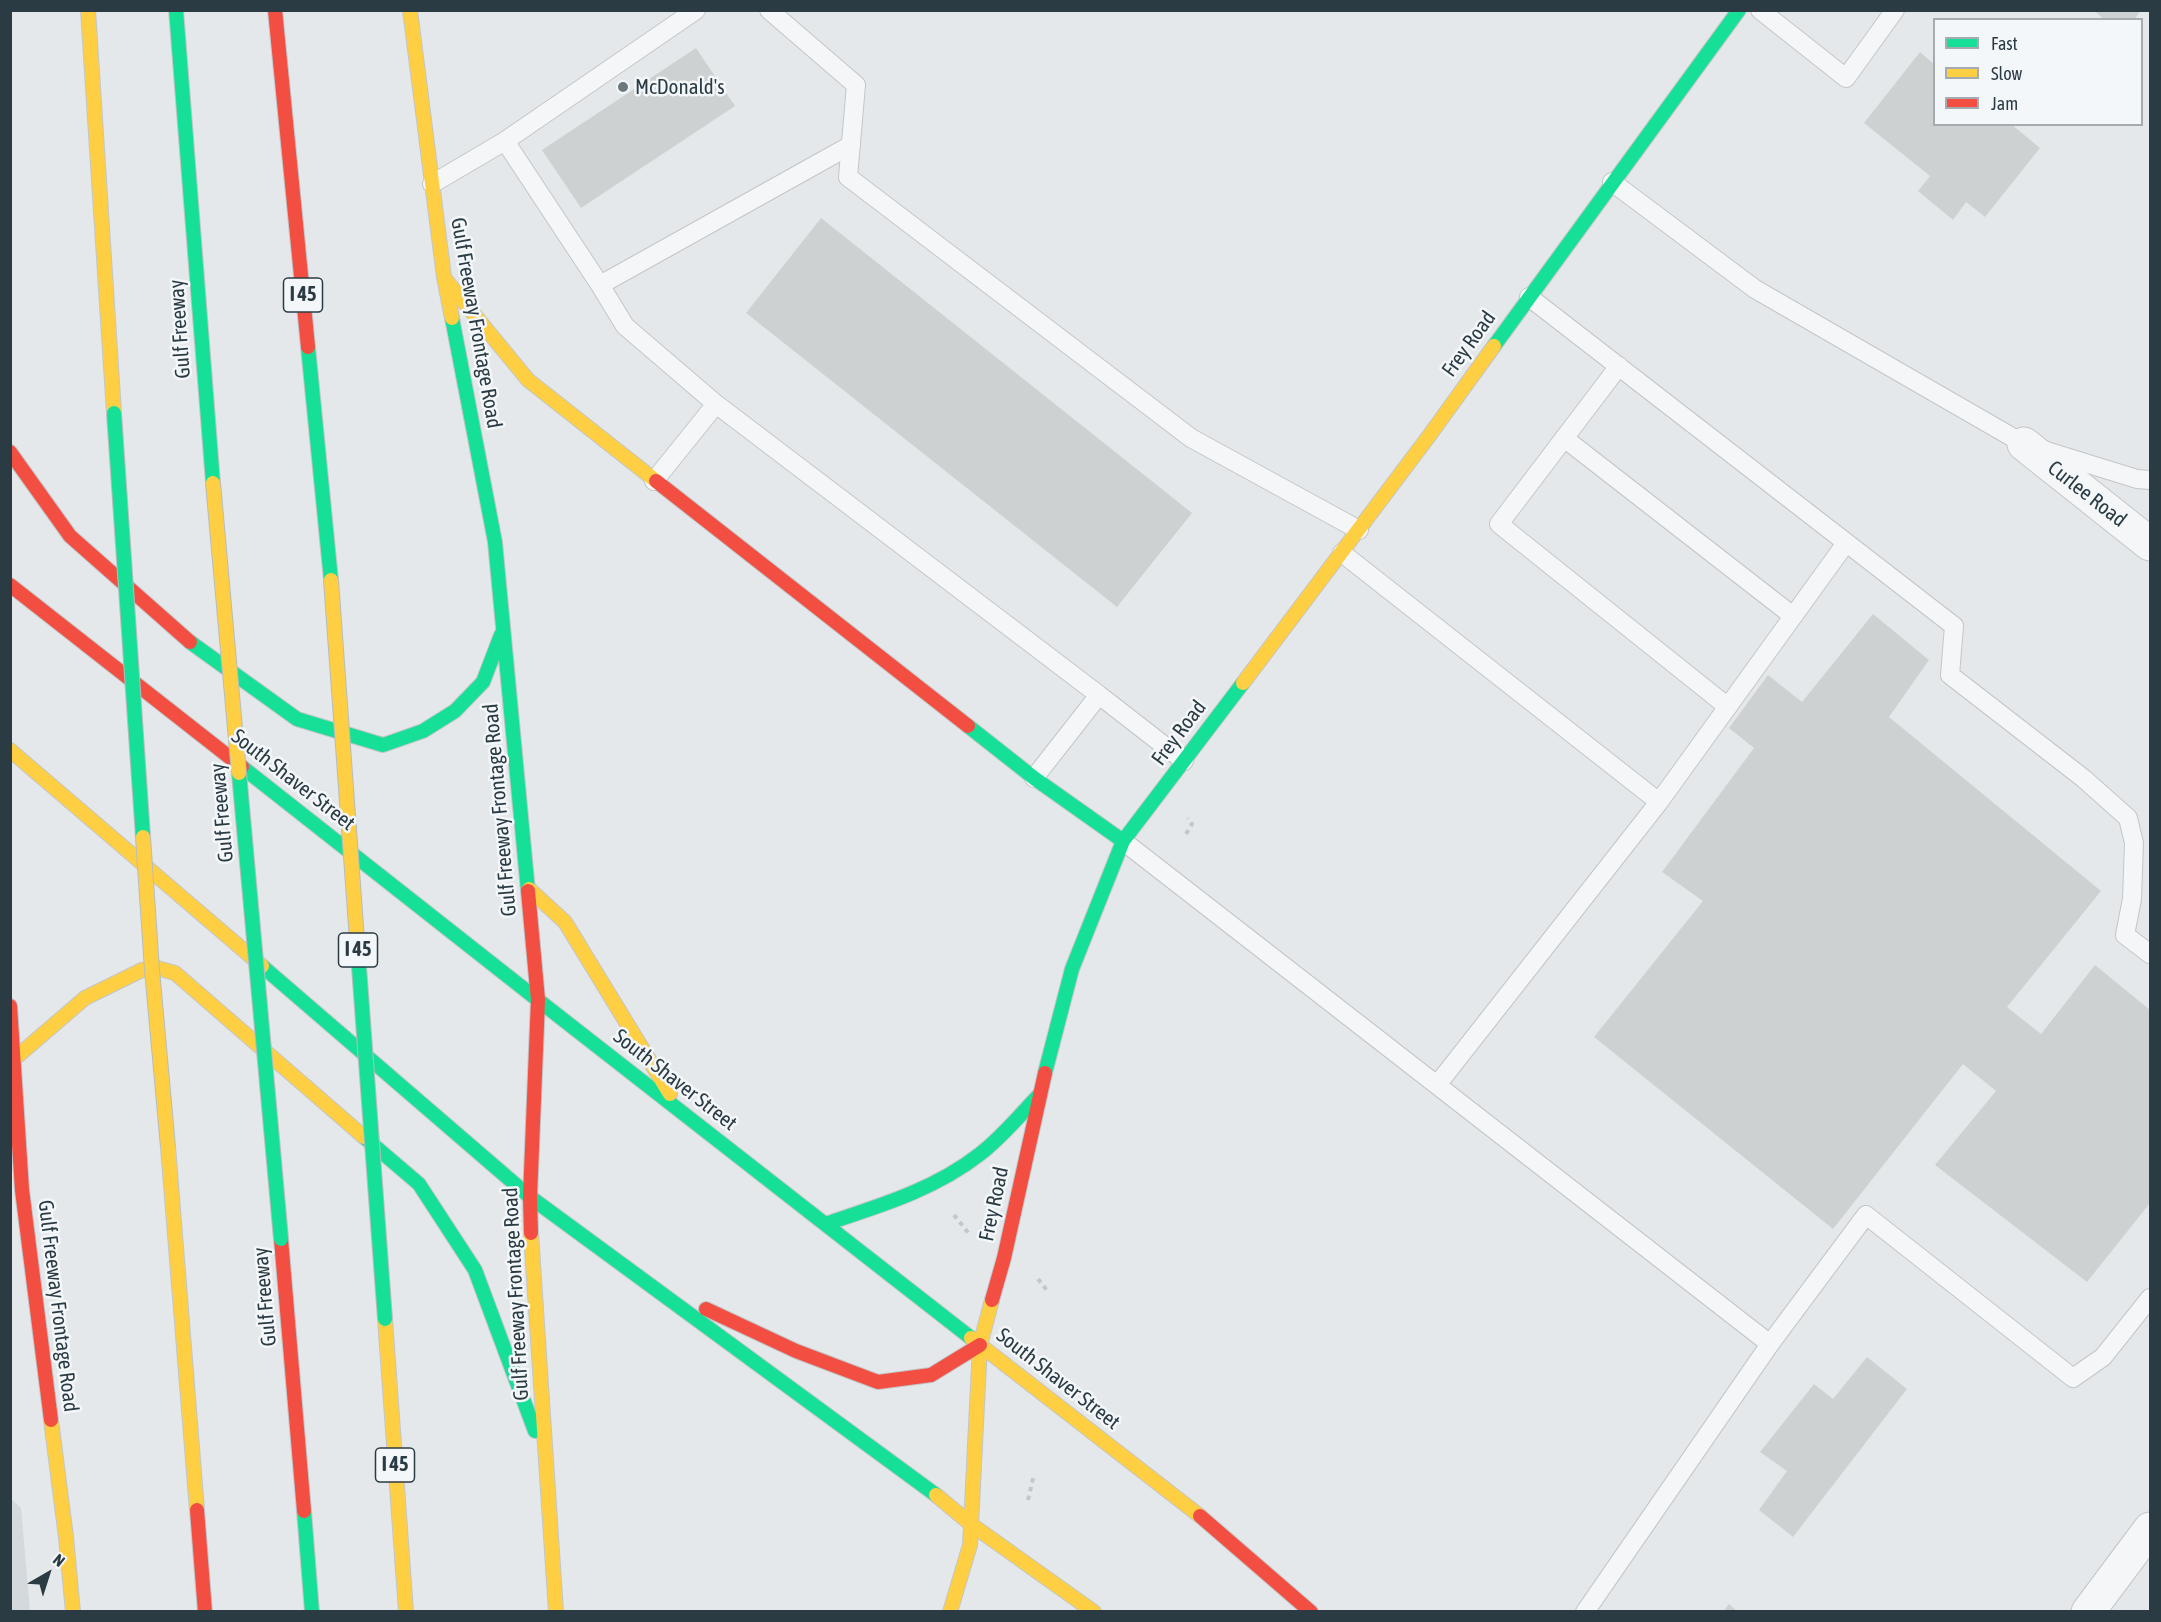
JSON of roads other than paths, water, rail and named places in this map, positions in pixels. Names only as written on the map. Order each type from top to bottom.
[{"type":"main road","points":[[88,10],[152,970],[205,1611]]},
{"type":"main road","name":"Gulf Freeway","points":[[176,10],[213,483],[312,1611]]},
{"type":"main road","name":"I 45","points":[[275,10],[331,580],[406,1611]]},
{"type":"main road","name":"Gulf Freeway Frontage Road","points":[[410,10],[444,277],[495,542],[529,889],[538,1000],[530,1197],[556,1611]]},
{"type":"main road","name":"Frey Road","points":[[950,1611],[970,1545],[980,1345],[1004,1258],[1039,1095],[1072,969],[1123,841],[1342,553],[1739,10]]},
{"type":"main road","points":[[444,277],[528,380],[1034,778],[1123,841]]},
{"type":"main road","points":[[10,452],[70,536],[184,638],[297,719],[382,745],[423,731],[455,711],[483,682],[504,628]]},
{"type":"main road","name":"South Shaver Street","points":[[10,585],[680,1111],[1186,1504],[1311,1611]]},
{"type":"main road","points":[[10,750],[530,1197],[939,1497],[972,1525],[1094,1611]]},
{"type":"main road","points":[[529,889],[565,922],[680,1111]]},
{"type":"main road","points":[[13,1059],[85,998],[142,970],[157,968],[175,973],[418,1184],[475,1270],[547,1464]]},
{"type":"main road","name":"Gulf Freeway Frontage Road","points":[[10,1006],[22,1190],[66,1537],[73,1611]]},
{"type":"main road","points":[[825,1224],[901,1199],[938,1182],[980,1155],[1039,1095]]},
{"type":"main road","points":[[10,1138],[22,1190]]},
{"type":"main road","points":[[638,1278],[796,1351],[878,1382],[931,1375],[980,1345]]},
{"type":"street","name":"Curlee Road","points":[[2024,444],[2151,544]]},
{"type":"street","points":[[2088,1611],[2151,1529]]},
{"type":"lane","points":[[432,184],[505,141],[696,10]]},
{"type":"lane","points":[[769,10],[856,85],[848,177],[1191,438],[1359,530]]},
{"type":"lane","points":[[1760,10],[1846,78],[1895,10]]},
{"type":"lane","points":[[505,141],[625,326],[716,405],[1184,761]]},
{"type":"lane","points":[[600,285],[851,145]]},
{"type":"lane","points":[[1612,182],[1755,289],[2024,444],[2137,479],[2151,480]]},
{"type":"lane","points":[[1529,297],[1954,626],[1950,675],[2083,778],[2128,818],[2134,843],[2132,899],[2125,935],[2151,954]]},
{"type":"lane","points":[[1619,366],[1499,524],[1728,707]]},
{"type":"lane","points":[[654,481],[716,405]]},
{"type":"lane","points":[[1564,438],[1793,616]]},
{"type":"lane","points":[[1437,1085],[1659,802],[1846,543]]},
{"type":"lane","points":[[1342,553],[1659,802]]},
{"type":"lane","points":[[1034,778],[1099,696]]},
{"type":"lane","points":[[1123,841],[1770,1344]]},
{"type":"lane","points":[[1586,1611],[1770,1344],[1866,1215],[2073,1378],[2103,1357],[2151,1298]]},
{"type":"place","name":"McDonald's","points":[[623,87]]}]
